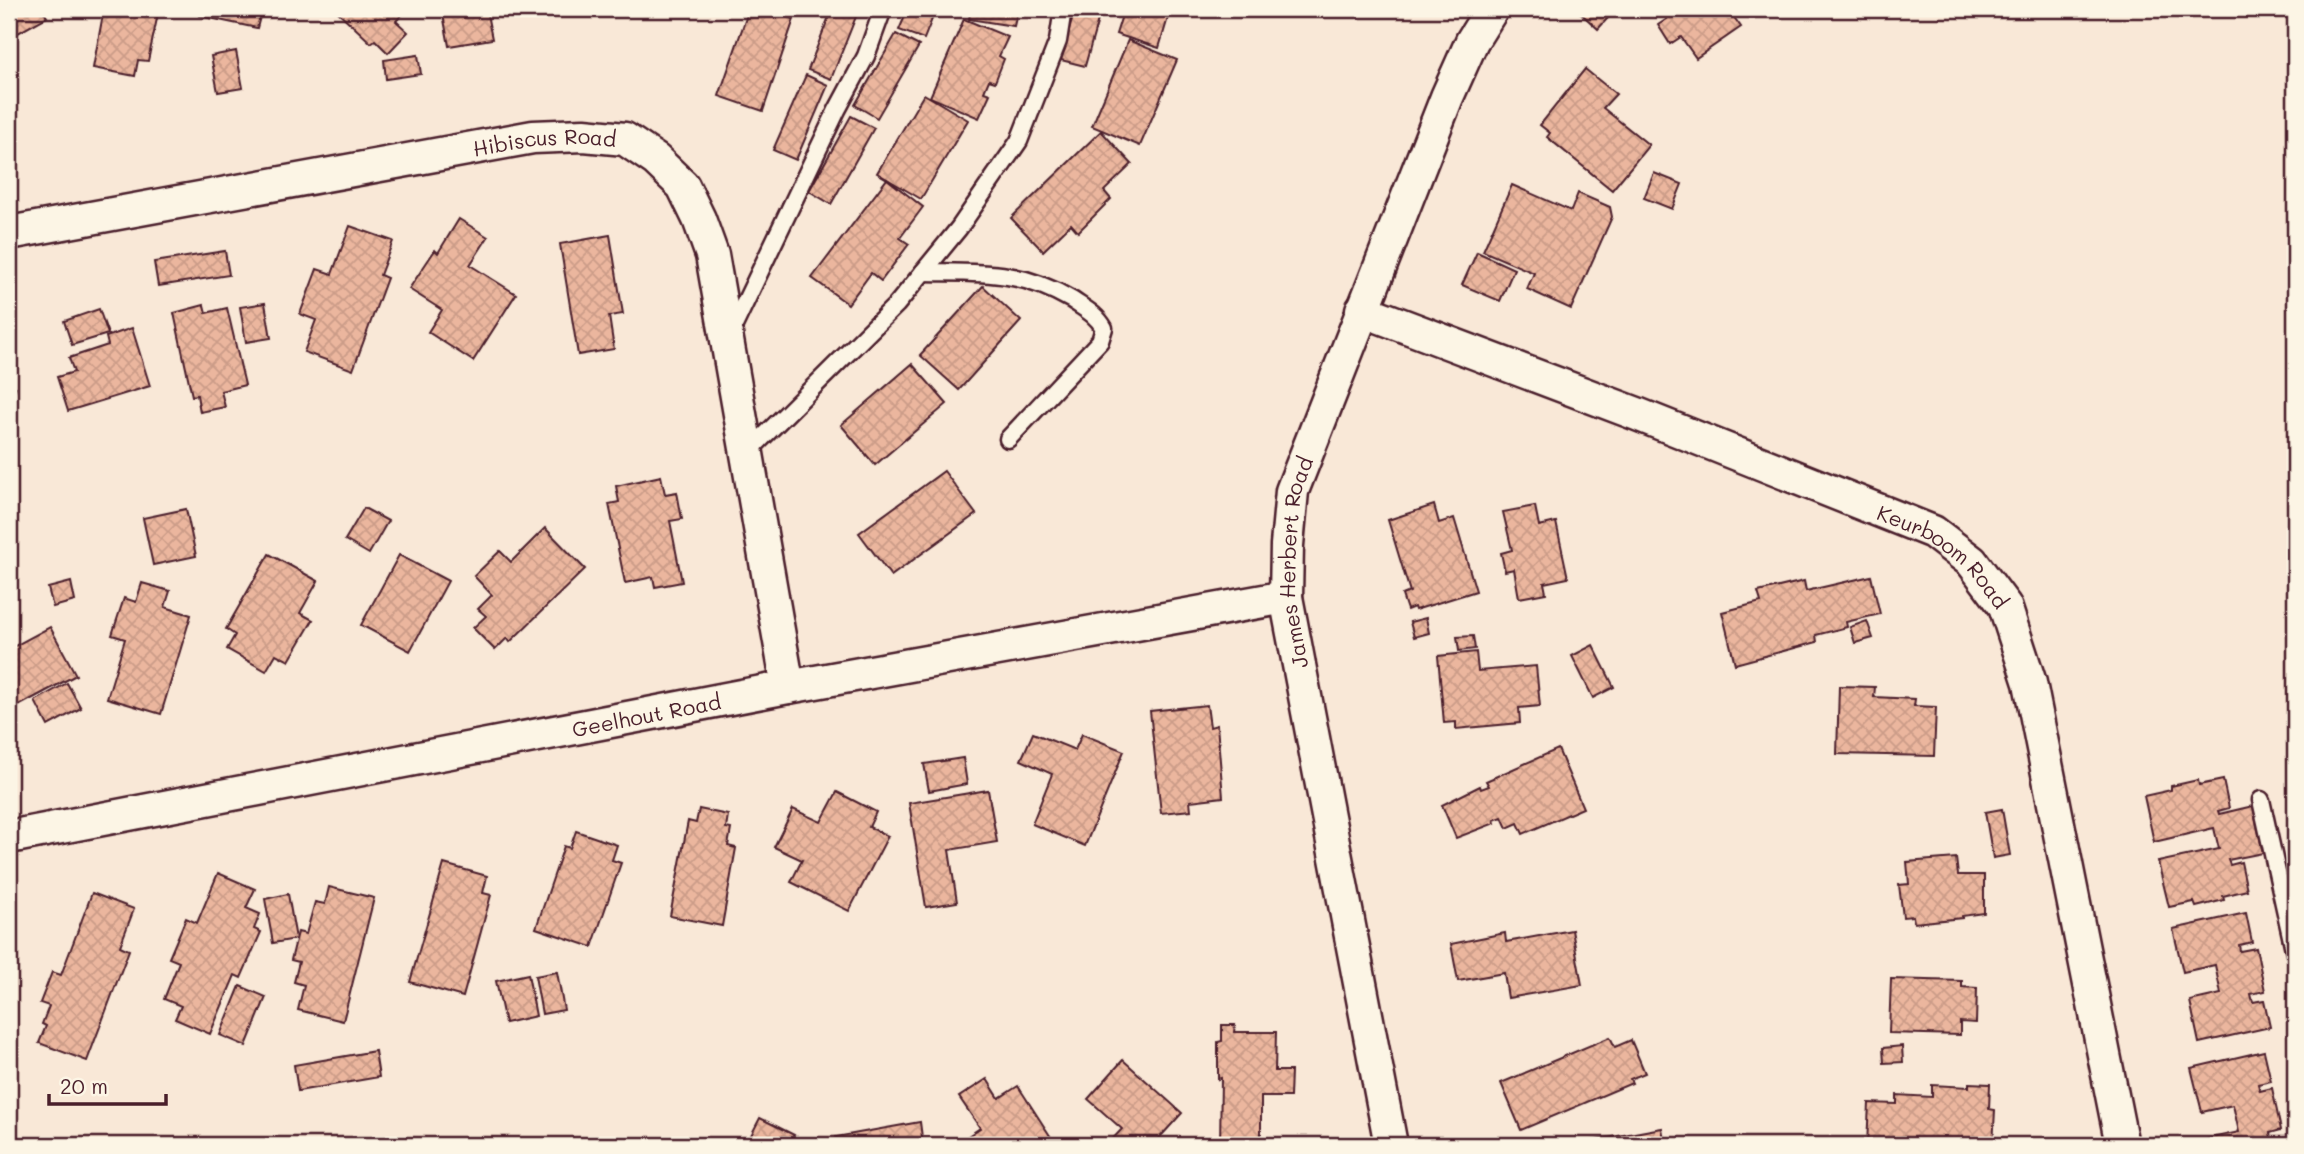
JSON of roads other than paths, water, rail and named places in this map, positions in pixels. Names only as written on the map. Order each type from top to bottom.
[{"type":"street","name":"James Herbert Road","points":[[1391,1145],[1286,597],[1287,545],[1292,491],[1447,97],[1472,41],[1492,9]]},
{"type":"street","name":"Hibiscus Road","points":[[9,233],[533,137],[584,135],[625,139],[656,160],[683,186],[712,255],[788,687]]},
{"type":"street","name":"Keurboom Road","points":[[1362,310],[1637,414],[1933,532],[1972,562],[2005,606],[2030,683],[2122,1145]]},
{"type":"street","name":"Geelhout Road","points":[[9,837],[788,687],[1286,597]]},
{"type":"lane","points":[[727,340],[831,122],[866,56],[883,9]]},
{"type":"lane","points":[[747,453],[897,304],[959,228],[1019,141],[1058,41],[1063,9]]},
{"type":"lane","points":[[923,272],[1000,273],[1027,279],[1059,292],[1097,316],[1104,328],[1100,341],[1009,439]]},
{"type":"lane","points":[[2261,800],[2293,933],[2295,954]]}]
